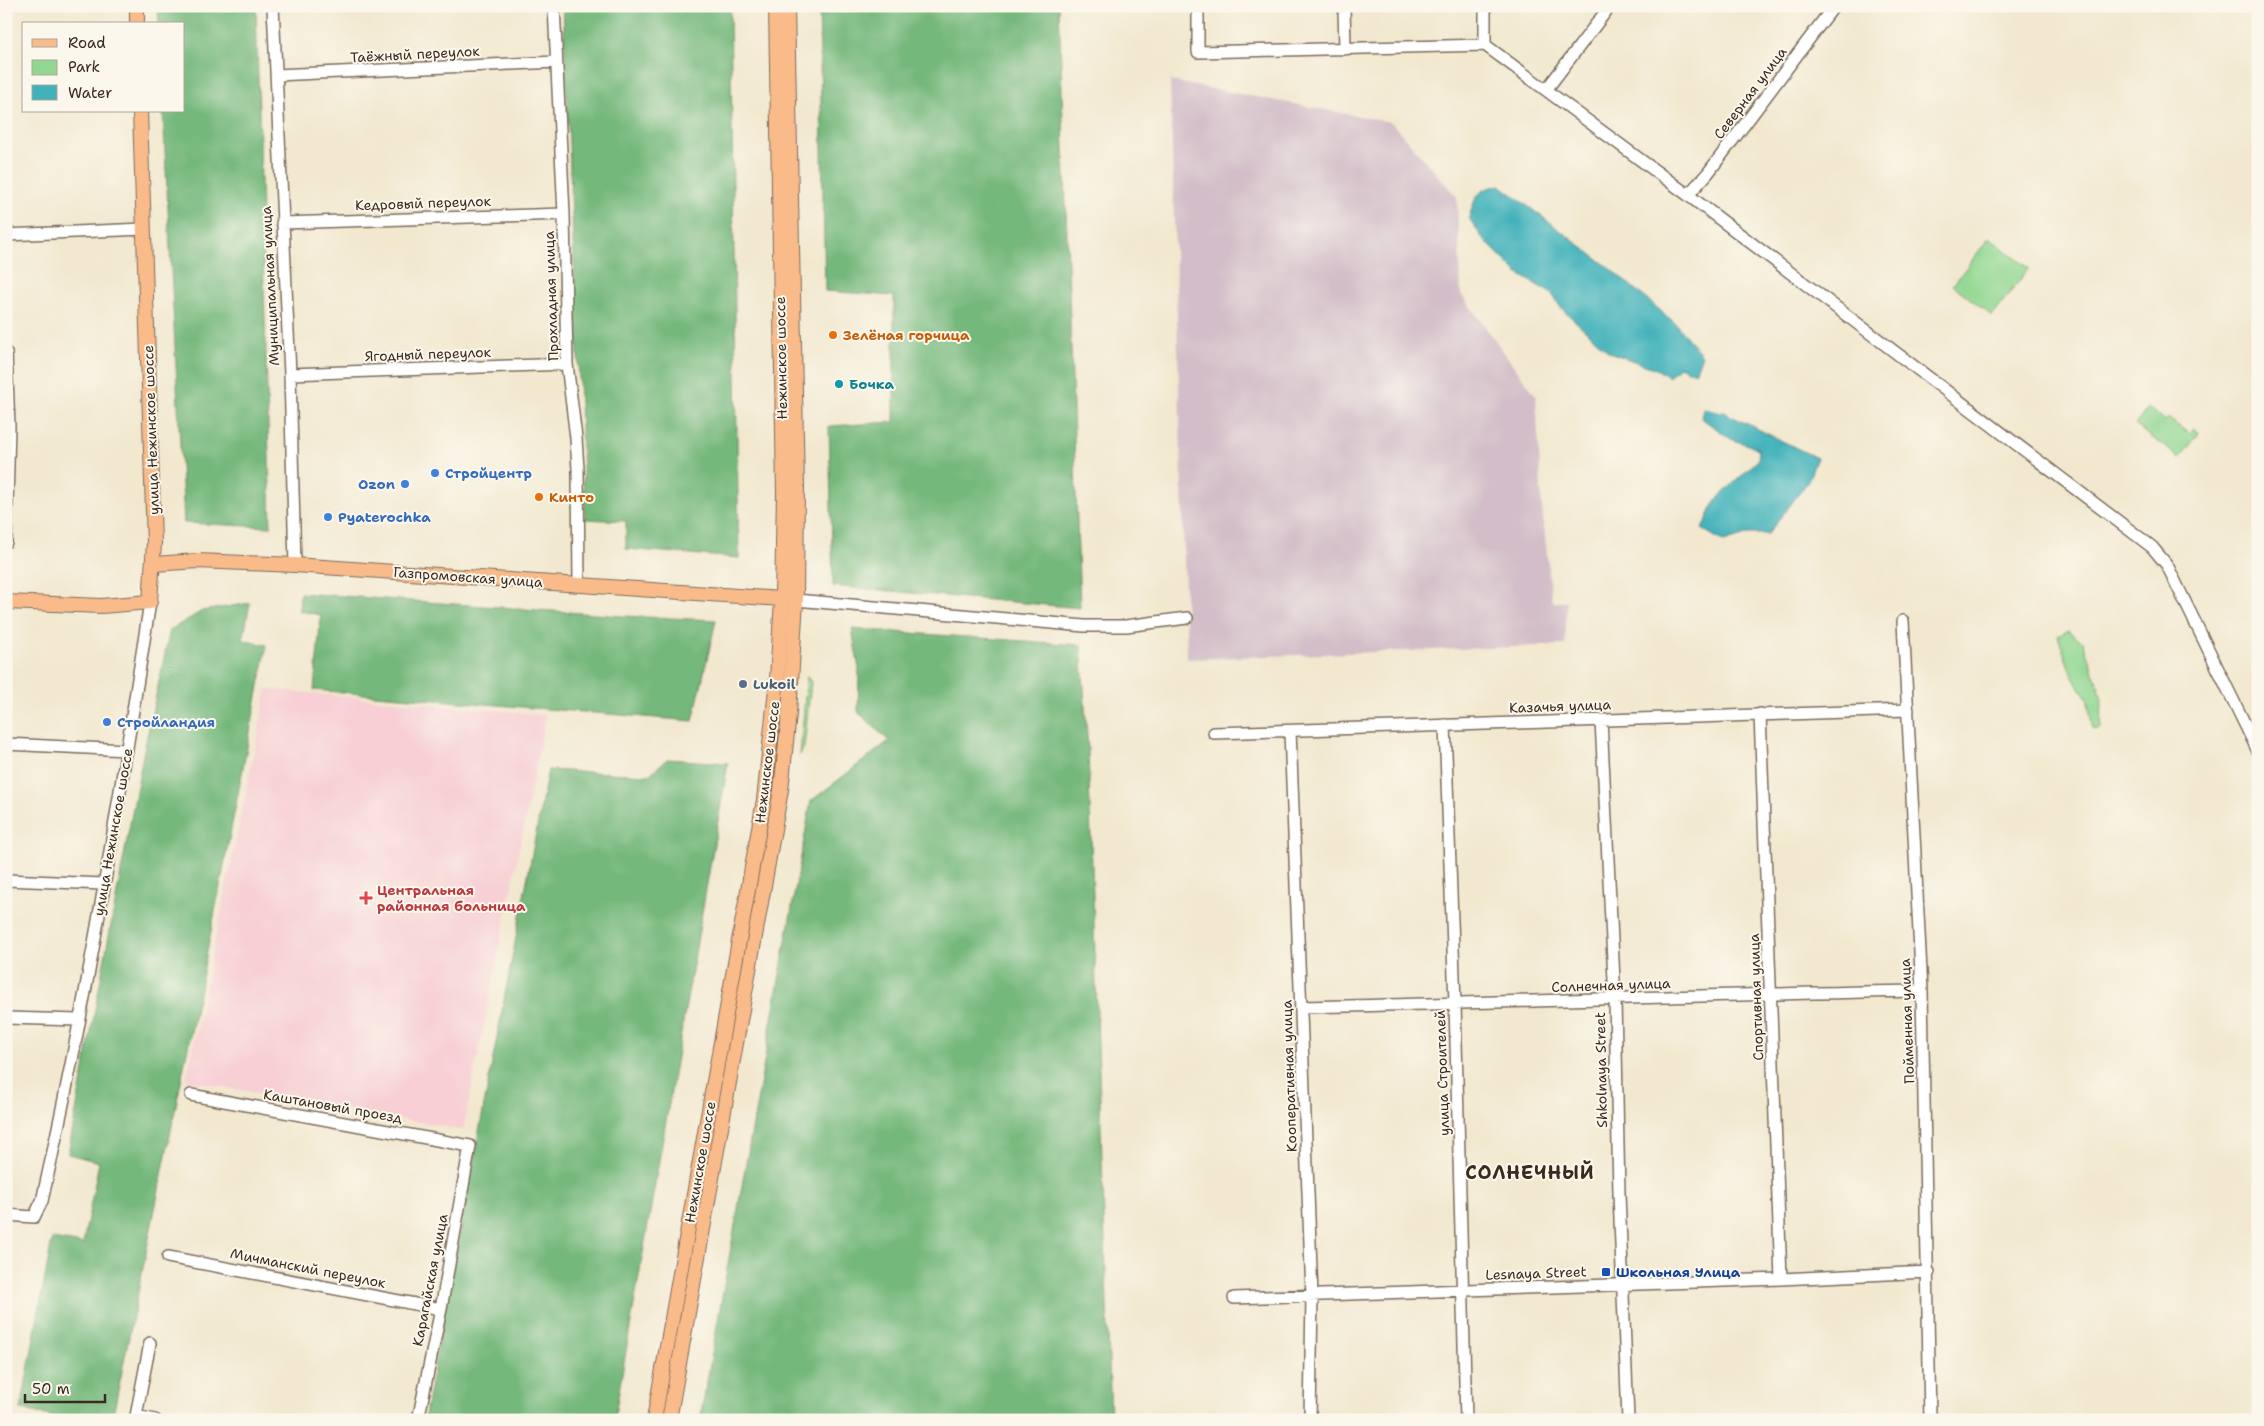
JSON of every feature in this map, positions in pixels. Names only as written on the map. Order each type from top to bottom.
[{"type":"main road","points":[[137,6],[137,22]]},
{"type":"main road","name":"Нежинское шоссе","points":[[669,1420],[781,790],[789,714],[789,600],[784,493],[776,6]]},
{"type":"main road","name":"Нежинское шоссе","points":[[654,1420],[764,800],[777,679],[789,600],[796,478],[787,6]]},
{"type":"main road","name":"улица Нежинское шоссе","points":[[140,112],[154,564],[150,602]]},
{"type":"main road","name":"Газпромовская улица","points":[[154,564],[197,561],[295,565],[789,600]]},
{"type":"main road","points":[[6,602],[101,606],[150,602]]},
{"type":"street","name":"Муниципальная улица","points":[[273,6],[290,374],[295,565]]},
{"type":"street","name":"Прохладная улица","points":[[554,6],[564,214],[567,364],[576,438],[579,585]]},
{"type":"street","points":[[1198,6],[1198,52],[1485,45],[2152,547],[2167,565],[2258,751]]},
{"type":"street","points":[[1344,6],[1345,49]]},
{"type":"street","points":[[1485,6],[1485,45]]},
{"type":"street","points":[[1546,90],[1610,6]]},
{"type":"street","name":"Северная улица","points":[[1688,196],[1708,173],[1834,6]]},
{"type":"street","name":"Таёжный переулок","points":[[276,75],[556,62]]},
{"type":"street","name":"Кедровый переулок","points":[[282,223],[564,214]]},
{"type":"street","points":[[6,235],[144,228]]},
{"type":"street","points":[[6,352],[9,426],[6,542]]},
{"type":"street","name":"Ягодный переулок","points":[[290,374],[567,364]]},
{"type":"street","points":[[789,600],[1084,626],[1126,626],[1187,618]]},
{"type":"street","name":"улица Нежинское шоссе","points":[[6,1215],[34,1217],[42,1201],[79,1020],[104,884],[150,602]]},
{"type":"street","name":"Пойменная улица","points":[[1903,622],[1922,991],[1929,1272],[1930,1420]]},
{"type":"street","name":"Казачья улица","points":[[1214,733],[1908,710]]},
{"type":"street","name":"Спортивная улица","points":[[1760,714],[1781,1279]]},
{"type":"street","name":"Shkolnaya Street","points":[[1601,720],[1615,1000],[1619,1194],[1628,1420]]},
{"type":"street","name":"улица Строителей","points":[[1445,726],[1464,1290],[1466,1420]]},
{"type":"street","name":"Кооперативная улица","points":[[1290,731],[1312,1295],[1310,1420]]},
{"type":"street","points":[[6,744],[127,750]]},
{"type":"street","points":[[6,880],[104,884]]},
{"type":"street","name":"Солнечная улица","points":[[1301,1007],[1615,1000],[1770,993],[1922,991]]},
{"type":"street","points":[[6,1018],[79,1020]]},
{"type":"street","name":"Каштановый проезд","points":[[191,1095],[470,1146]]},
{"type":"street","name":"Карагайская улица","points":[[418,1420],[441,1309],[470,1146]]},
{"type":"street","name":"Мичманский переулок","points":[[168,1257],[441,1309]]},
{"type":"street","name":"Lesnaya Street","points":[[1234,1298],[1623,1285],[1929,1272]]},
{"type":"street","points":[[150,1342],[136,1416],[155,1420]]},
{"type":"shaded area","points":[[1170,81],[1391,122],[1457,197],[1461,294],[1536,396],[1542,508],[1552,602],[1567,602],[1565,645],[1187,659]]},
{"type":"shaded area","name":"Центральная районная больница","points":[[267,689],[546,715],[463,1130],[186,1080]]},
{"type":"green space","points":[[158,6],[256,6],[271,527],[184,523],[163,112],[185,112],[185,22],[159,22]]},
{"type":"green space","points":[[563,6],[730,6],[739,558],[626,549],[626,521],[585,519]]},
{"type":"green space","points":[[819,6],[1059,6],[1080,608],[833,586],[829,426],[894,422],[894,296],[825,291]]},
{"type":"green space","points":[[1989,238],[2029,268],[1992,316],[1953,285]]},
{"type":"green space","points":[[2148,408],[2165,421],[2168,418],[2189,434],[2194,429],[2199,433],[2180,458],[2135,425]]},
{"type":"green space","points":[[300,593],[623,616],[716,620],[693,721],[314,690],[321,615],[299,611]]},
{"type":"green space","points":[[250,603],[243,640],[267,645],[199,993],[112,1420],[67,1420],[21,1409],[52,1239],[83,1244],[99,1162],[68,1154],[142,760],[170,630],[202,611]]},
{"type":"green space","points":[[852,629],[1081,645],[1088,750],[1111,1420],[700,1420],[811,801],[889,741],[858,712],[859,669]]},
{"type":"green space","points":[[2068,631],[2083,642],[2102,697],[2101,728],[2093,730],[2087,698],[2072,676],[2058,636]]},
{"type":"green space","points":[[807,676],[811,682],[804,747],[800,755]]},
{"type":"green space","points":[[667,759],[728,763],[614,1420],[424,1420],[548,770],[649,775]]},
{"type":"water","points":[[1500,185],[1611,269],[1674,322],[1702,355],[1695,373],[1680,366],[1669,377],[1656,369],[1609,352],[1561,308],[1552,294],[1517,273],[1483,239],[1469,218],[1478,195],[1486,189]]},
{"type":"water","points":[[1703,408],[1723,412],[1817,458],[1807,483],[1768,534],[1749,534],[1724,542],[1702,529],[1716,500],[1758,460],[1759,449],[1731,439],[1701,418]]},
{"type":"place","name":"Зелёная горчица","points":[[833,335]]},
{"type":"place","name":"Бочка","points":[[839,384]]},
{"type":"place","name":"Стройцентр","points":[[435,473]]},
{"type":"place","name":"Ozon","points":[[405,484]]},
{"type":"place","name":"Кинто","points":[[539,497]]},
{"type":"place","name":"Pyaterochka","points":[[328,517]]},
{"type":"place","name":"Lukoil","points":[[743,684]]},
{"type":"place","name":"Стройландия","points":[[107,722]]},
{"type":"place","name":"Центральная районная больница","points":[[366,898]]},
{"type":"place","name":"Школьная Улица","points":[[1606,1272]]},
{"type":"district","name":"СОЛНЕЧНЫЙ","points":[[1530,1172]]}]
